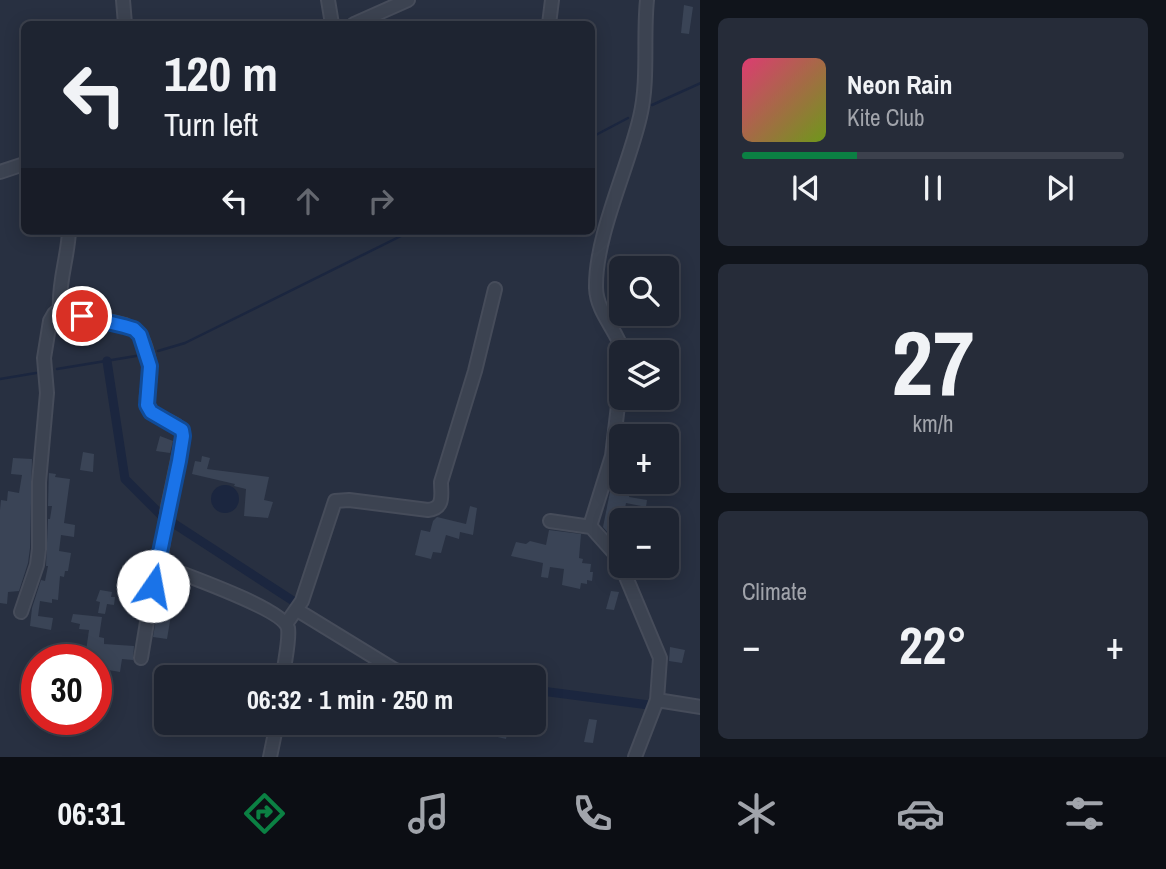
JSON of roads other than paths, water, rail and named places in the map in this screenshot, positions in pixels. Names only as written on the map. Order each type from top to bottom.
[{"type":"street","points":[[123,0],[125,21]]},
{"type":"street","points":[[328,0],[332,21]]},
{"type":"street","points":[[549,21],[552,0]]},
{"type":"street","points":[[617,340],[603,314],[596,292],[597,270],[644,95],[647,0]]},
{"type":"street","points":[[361,21],[400,2]]},
{"type":"street","points":[[0,172],[21,165]]},
{"type":"street","points":[[60,309],[69,235]]},
{"type":"street","points":[[286,624],[299,606],[335,501],[349,500],[428,510],[439,506],[442,500],[441,482],[475,370],[495,289]]},
{"type":"street","points":[[60,309],[134,329],[140,335],[150,366],[147,405],[151,412],[182,430],[141,658]]},
{"type":"street","points":[[21,612],[38,557],[39,482],[47,393],[44,358],[50,321],[60,309]]},
{"type":"street","points":[[591,527],[611,456],[617,410]]},
{"type":"street","points":[[550,521],[591,527],[609,547]]},
{"type":"street","points":[[160,562],[165,567],[244,598],[274,614],[288,629],[284,665]]},
{"type":"street","points":[[626,578],[660,658],[657,700],[635,757]]},
{"type":"street","points":[[299,606],[388,665]]},
{"type":"street","points":[[657,700],[700,707]]},
{"type":"street","points":[[270,757],[275,735]]},
{"type":"water","points":[[225,485],[235,489],[239,499],[235,509],[225,513],[215,509],[211,499],[215,489]]},
{"type":"waterway","points":[[652,105],[700,83]]},
{"type":"waterway","points":[[595,135],[628,118]]},
{"type":"waterway","points":[[158,351],[185,343],[403,235]]},
{"type":"waterway","points":[[57,369],[136,356]]},
{"type":"waterway","points":[[107,361],[125,479],[161,515]]},
{"type":"waterway","points":[[0,379],[36,373]]},
{"type":"waterway","points":[[173,523],[304,608]]},
{"type":"waterway","points":[[546,692],[649,705]]}]
